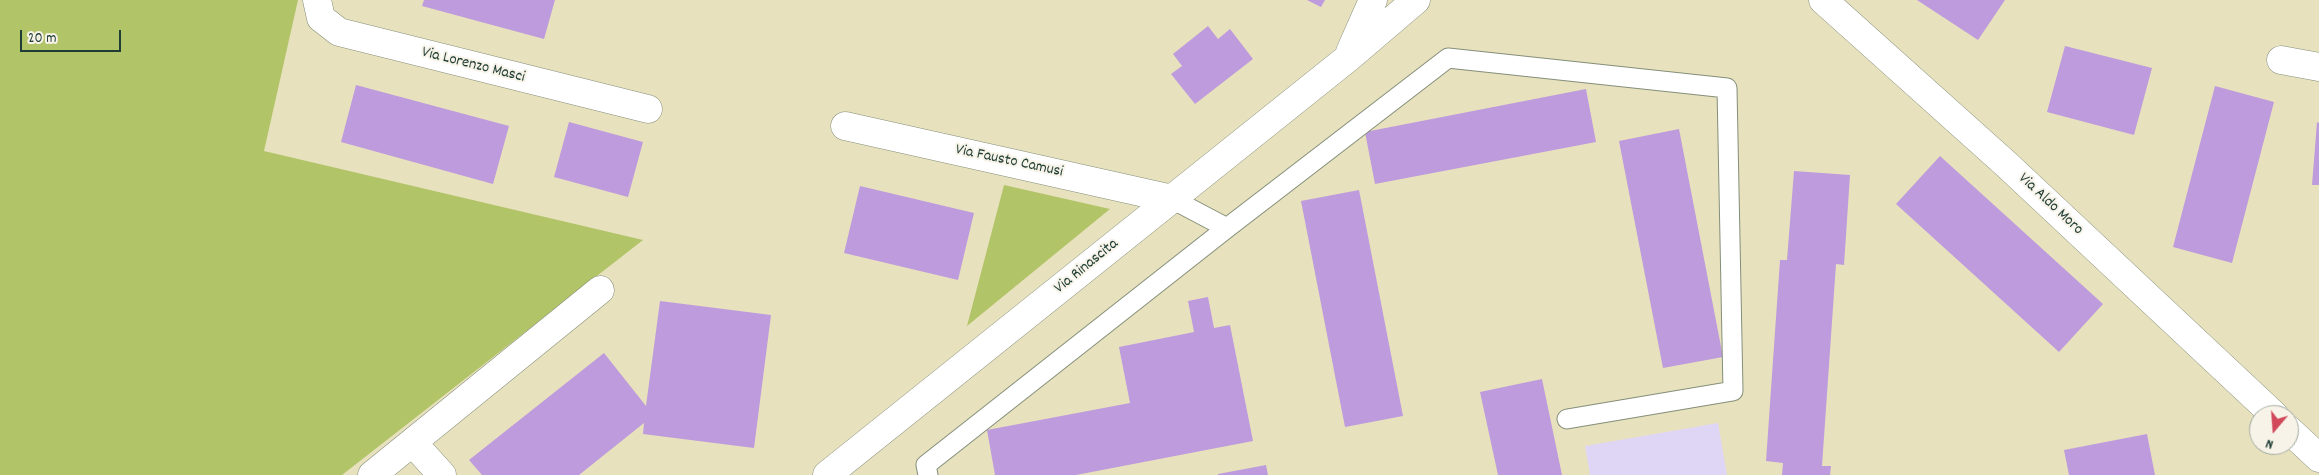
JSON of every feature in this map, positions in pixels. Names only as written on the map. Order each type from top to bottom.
[{"type":"street","name":"Via Lorenzo Masci","points":[[317,0],[321,18],[338,32],[648,109]]},
{"type":"street","name":"Via Rinascita","points":[[1348,58],[1373,0]]},
{"type":"street","name":"Via Rinascita","points":[[827,475],[1348,58],[1416,0]]},
{"type":"street","name":"Via Aldo Moro","points":[[1822,0],[2006,164],[2263,405]]},
{"type":"street","points":[[2281,60],[2319,67]]},
{"type":"street","name":"Via Fausto Camusi","points":[[845,126],[1172,198]]},
{"type":"street","points":[[372,475],[600,290]]},
{"type":"street","points":[[2299,439],[2319,458]]},
{"type":"street","points":[[413,443],[442,475]]},
{"type":"lane","points":[[928,475],[926,465],[1227,228],[1448,58],[1727,88],[1733,391],[1567,419]]},
{"type":"lane","points":[[1172,198],[1227,228]]},
{"type":"shaded area","points":[[1718,423],[1727,475],[1590,475],[1585,446]]},
{"type":"green space","points":[[0,0],[298,0],[264,151],[643,240],[342,475],[0,475]]},
{"type":"green space","points":[[1004,185],[1110,209],[967,326]]},
{"type":"building","points":[[424,0],[555,0],[544,39],[422,6]]},
{"type":"building","points":[[1307,0],[1325,0],[1321,7]]},
{"type":"building","points":[[1917,0],[2005,0],[1978,40]]},
{"type":"building","points":[[1208,26],[1218,39],[1230,29],[1253,59],[1195,104],[1171,74],[1182,66],[1173,54]]},
{"type":"building","points":[[2065,46],[2152,68],[2134,135],[2047,112]]},
{"type":"building","points":[[356,85],[509,126],[493,184],[341,142]]},
{"type":"building","points":[[2215,86],[2274,102],[2232,263],[2173,247]]},
{"type":"building","points":[[1586,89],[1596,142],[1375,184],[1365,132]]},
{"type":"building","points":[[569,122],[643,142],[628,197],[554,177]]},
{"type":"building","points":[[2317,122],[2319,123],[2319,185],[2312,185]]},
{"type":"building","points":[[1679,129],[1723,357],[1663,368],[1619,141]]},
{"type":"building","points":[[1940,156],[2103,304],[2059,352],[1896,204]]},
{"type":"building","points":[[1794,171],[1850,175],[1844,265],[1836,264],[1822,466],[1831,466],[1830,475],[1782,475],[1783,463],[1766,461],[1780,260],[1787,260]]},
{"type":"building","points":[[860,186],[974,213],[958,280],[844,253]]},
{"type":"building","points":[[1359,190],[1403,416],[1345,427],[1301,201]]},
{"type":"building","points":[[1208,297],[1214,328],[1230,325],[1253,441],[1076,475],[995,475],[987,430],[1130,403],[1119,347],[1194,332],[1188,301]]},
{"type":"building","points":[[660,301],[771,315],[754,448],[643,434],[644,423],[579,475],[482,475],[469,460],[604,353],[646,406]]},
{"type":"building","points":[[1542,379],[1562,475],[1498,475],[1480,392]]},
{"type":"building","points":[[2147,434],[2155,475],[2069,475],[2064,450]]},
{"type":"building","points":[[1266,465],[1268,475],[1218,475],[1218,474]]}]
